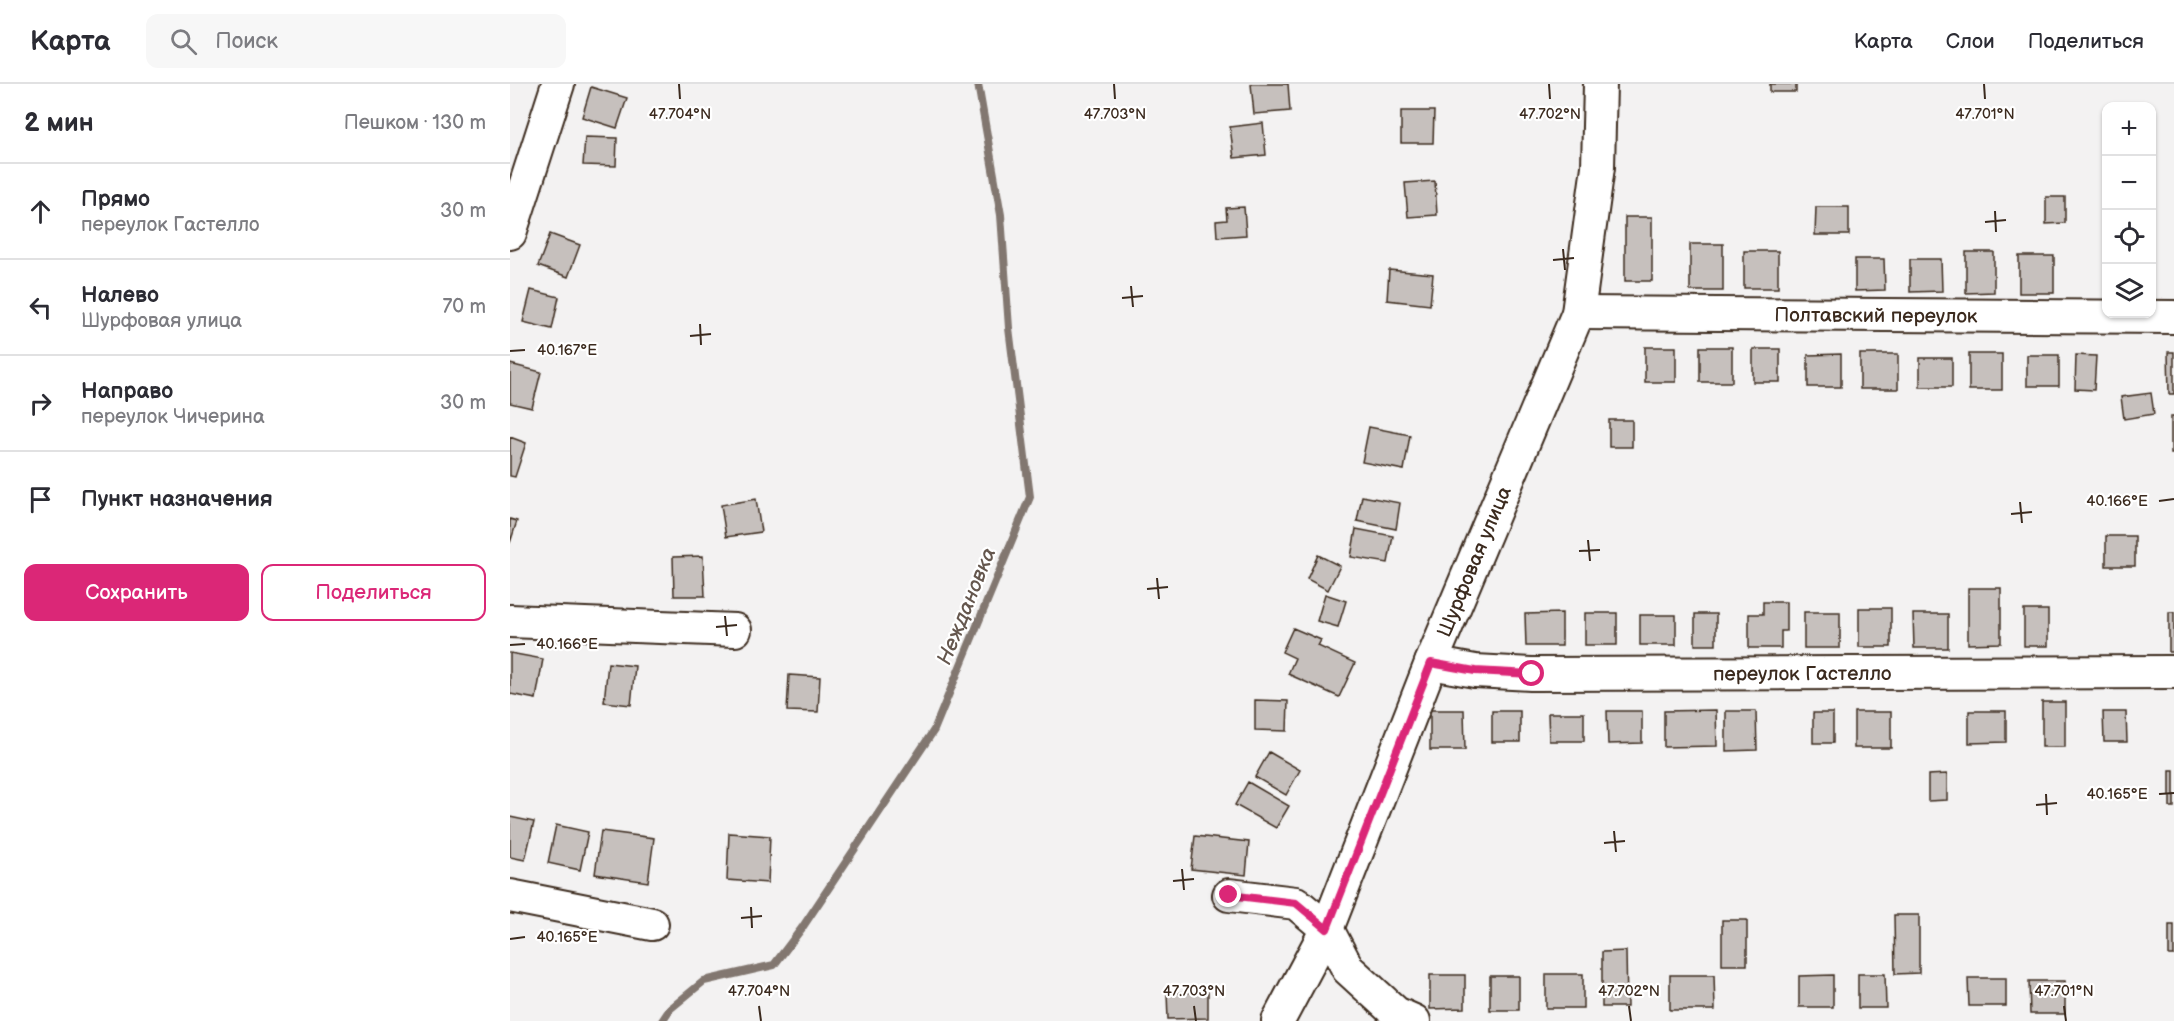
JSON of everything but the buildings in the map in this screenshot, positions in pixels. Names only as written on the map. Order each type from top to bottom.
[{"type":"street","points":[[510,233],[558,84]]},
{"type":"street","name":"Шурфовая улица","points":[[1278,1021],[1327,929],[1431,663],[1578,313],[1598,167],[1600,84]]},
{"type":"street","name":"Полтавский переулок","points":[[1578,313],[2174,317]]},
{"type":"street","points":[[510,621],[735,630]]},
{"type":"street","name":"переулок Гастелло","points":[[1431,663],[1475,671],[1532,674],[2174,672]]},
{"type":"street","points":[[1229,895],[1296,903],[1327,929],[1348,969],[1396,1013],[1414,1021]]},
{"type":"street","points":[[510,896],[652,924]]},
{"type":"waterway","name":"Неждановка","points":[[662,1021],[670,1009],[704,981],[774,965],[802,928],[934,730],[1030,497],[1009,328],[1001,215],[978,84]]},
{"type":"route","points":[[1229,895],[1296,903],[1327,929],[1431,663],[1475,671],[1532,674]]}]
